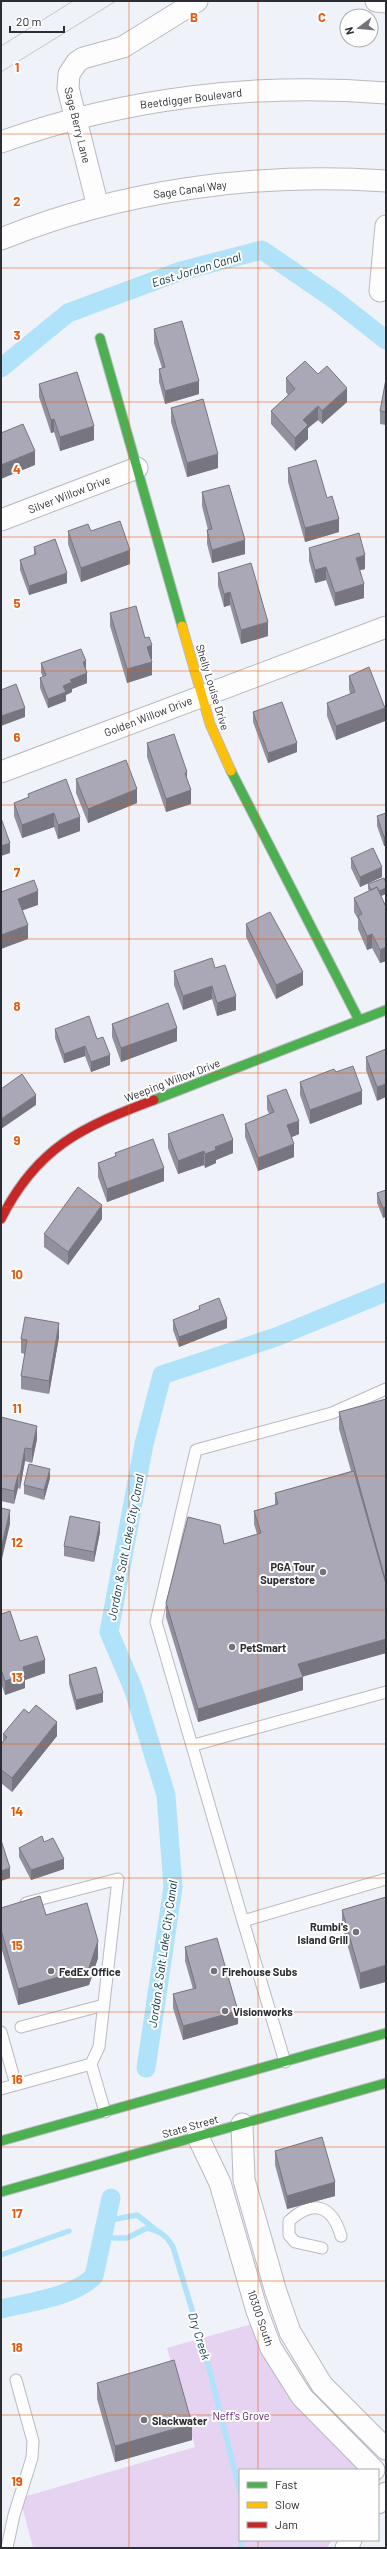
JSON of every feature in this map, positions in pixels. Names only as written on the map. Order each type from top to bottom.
[{"type":"street","name":"Sage Berry Lane","points":[[98,207],[68,81],[72,67],[83,58],[123,47],[197,1]]},
{"type":"street","points":[[376,1],[386,2]]},
{"type":"street","name":"Beetdigger Boulevard","points":[[1,142],[76,118],[168,100],[228,93],[311,89],[386,93]]},
{"type":"street","name":"Sage Canal Way","points":[[1,240],[98,207],[147,195],[226,184],[303,179],[386,181]]},
{"type":"street","points":[[380,291],[386,226]]},
{"type":"street","name":"Shelly Louise Drive","points":[[100,338],[210,724],[224,757],[359,1020]]},
{"type":"street","name":"Silver Willow Drive","points":[[1,520],[138,468]]},
{"type":"street","name":"Golden Willow Drive","points":[[1,772],[386,627]]},
{"type":"street","name":"Weeping Willow Drive","points":[[1,1219],[27,1176],[58,1145],[76,1132],[96,1122],[386,1010]]},
{"type":"street","points":[[1,2141],[386,2033]]},
{"type":"street","name":"State Street","points":[[1,2192],[386,2083]]},
{"type":"street","name":"10300 South","points":[[242,2124],[244,2180],[276,2292],[290,2332],[322,2385],[386,2449]]},
{"type":"street","name":"10300 South","points":[[198,2137],[220,2183],[257,2311],[270,2348],[302,2397],[373,2469]]},
{"type":"street","points":[[379,2502],[386,2493]]},
{"type":"lane","points":[[284,2062],[194,1745],[156,1622],[196,1450],[332,1413],[386,1389]]},
{"type":"lane","points":[[194,1745],[386,1692]]},
{"type":"lane","points":[[13,1906],[118,1879],[99,2047],[91,2064],[105,2112]]},
{"type":"lane","points":[[244,1921],[386,1879]]},
{"type":"lane","points":[[21,2027],[104,2005]]},
{"type":"lane","points":[[1,2032],[16,2085]]},
{"type":"lane","points":[[1,2089],[91,2064]]},
{"type":"lane","points":[[322,2248],[296,2242],[289,2235],[289,2221],[298,2213],[316,2208],[326,2210],[336,2220],[341,2236]]},
{"type":"lane","points":[[7,2548],[14,2515],[32,2458],[33,2441],[16,2380]]},
{"type":"green space","name":"Neff's Grove","points":[[252,2324],[280,2382],[295,2403],[359,2469],[239,2469],[239,2541],[331,2541],[327,2548],[33,2548],[20,2498],[195,2447],[167,2348]]},
{"type":"building","points":[[182,321],[199,381],[165,391],[159,369],[165,367],[154,329]]},
{"type":"building","points":[[305,361],[318,374],[327,366],[347,388],[322,411],[318,406],[303,420],[308,425],[295,438],[271,411],[295,389],[286,378]]},
{"type":"building","points":[[77,372],[94,426],[60,437],[54,419],[51,420],[39,384]]},
{"type":"building","points":[[386,379],[386,412],[380,411]]},
{"type":"building","points":[[203,399],[218,454],[187,463],[171,408]]},
{"type":"building","points":[[23,424],[35,451],[1,465],[1,433]]},
{"type":"building","points":[[316,460],[327,498],[332,496],[339,519],[305,528],[288,468]]},
{"type":"building","points":[[229,485],[245,540],[212,550],[207,530],[212,529],[202,492]]},
{"type":"building","points":[[120,521],[130,550],[81,568],[68,531],[88,524],[91,531]]},
{"type":"building","points":[[359,533],[365,555],[356,558],[364,584],[335,593],[326,567],[315,570],[309,548]]},
{"type":"building","points":[[55,539],[67,573],[29,586],[20,560],[36,554],[34,547]]},
{"type":"building","points":[[251,563],[268,622],[241,630],[230,592],[224,594],[218,573]]},
{"type":"building","points":[[136,606],[145,638],[149,637],[152,645],[147,647],[152,662],[127,669],[110,613]]},
{"type":"building","points":[[81,649],[86,661],[83,662],[87,673],[70,680],[72,682],[63,686],[66,692],[48,699],[40,678],[46,675],[41,663]]},
{"type":"building","points":[[369,667],[385,708],[336,726],[327,703],[355,692],[349,676]]},
{"type":"building","points":[[16,684],[25,708],[1,716],[1,690]]},
{"type":"building","points":[[282,702],[297,743],[268,753],[253,712]]},
{"type":"building","points":[[174,734],[187,772],[185,773],[191,790],[166,799],[147,743]]},
{"type":"building","points":[[126,760],[137,789],[88,809],[76,779]]},
{"type":"building","points":[[66,779],[80,817],[58,825],[54,813],[22,825],[14,803],[29,797],[28,794]]},
{"type":"building","points":[[386,813],[386,836],[384,837],[377,816]]},
{"type":"building","points":[[1,818],[10,843],[1,846]]},
{"type":"building","points":[[373,848],[382,867],[360,877],[351,858]]},
{"type":"building","points":[[384,878],[386,888],[379,891],[377,887],[371,890],[368,884]]},
{"type":"building","points":[[34,880],[38,891],[18,899],[28,925],[1,935],[1,892]]},
{"type":"building","points":[[377,887],[386,907],[386,947],[380,950],[372,934],[367,936],[358,916],[362,914],[354,898]]},
{"type":"building","points":[[270,912],[303,972],[276,985],[246,924]]},
{"type":"building","points":[[212,958],[215,968],[225,965],[236,996],[217,1003],[212,986],[183,996],[174,971]]},
{"type":"building","points":[[168,1003],[177,1028],[121,1048],[112,1024]]},
{"type":"building","points":[[89,1016],[97,1039],[103,1037],[110,1055],[91,1062],[85,1046],[64,1054],[55,1029]]},
{"type":"building","points":[[386,1049],[386,1084],[377,1087],[366,1057]]},
{"type":"building","points":[[353,1066],[362,1091],[310,1110],[300,1082],[334,1069],[336,1072]]},
{"type":"building","points":[[22,1074],[36,1095],[1,1119],[1,1089]]},
{"type":"building","points":[[286,1089],[299,1121],[287,1125],[294,1144],[258,1158],[245,1124],[274,1112],[267,1096]]},
{"type":"building","points":[[223,1114],[233,1140],[215,1147],[216,1150],[205,1154],[204,1151],[178,1161],[168,1134]]},
{"type":"building","points":[[153,1139],[164,1168],[107,1189],[98,1163],[116,1156],[115,1153]]},
{"type":"building","points":[[78,1187],[102,1205],[68,1252],[44,1234]]},
{"type":"building","points":[[386,1190],[386,1207],[383,1208],[377,1193]]},
{"type":"building","points":[[219,1298],[227,1319],[179,1337],[173,1320],[200,1309],[199,1306]]},
{"type":"building","points":[[25,1317],[59,1323],[49,1381],[21,1376],[27,1340],[21,1339]]},
{"type":"building","points":[[386,1399],[386,1582],[339,1412]]},
{"type":"building","points":[[1,1417],[37,1426],[32,1449],[25,1448],[20,1475],[18,1475],[14,1491],[1,1488]]},
{"type":"building","points":[[29,1464],[50,1469],[44,1490],[24,1485]]},
{"type":"building","points":[[354,1471],[386,1584],[386,1639],[298,1664],[303,1677],[198,1709],[166,1603],[188,1517],[220,1525],[224,1544],[261,1533],[254,1511],[278,1504],[275,1493]]},
{"type":"building","points":[[1,1508],[10,1510],[1,1549]]},
{"type":"building","points":[[70,1516],[100,1522],[94,1552],[64,1546]]},
{"type":"building","points":[[10,1611],[20,1641],[37,1636],[45,1660],[23,1667],[25,1675],[5,1681],[2,1672],[1,1673],[1,1614]]},
{"type":"building","points":[[96,1667],[103,1693],[76,1700],[69,1675]]},
{"type":"building","points":[[36,1705],[57,1722],[12,1778],[1,1770],[1,1744],[7,1737],[3,1734],[24,1709],[29,1713]]},
{"type":"building","points":[[42,1836],[44,1842],[53,1838],[64,1859],[31,1870],[19,1848]]},
{"type":"building","points":[[1,1840],[10,1868],[1,1871]]},
{"type":"building","name":"FedEx Office","points":[[40,1896],[46,1915],[87,1903],[98,1941],[89,1968],[18,1989],[1,1930],[1,1908]]},
{"type":"building","points":[[386,1897],[386,1965],[360,1973],[342,1910]]},
{"type":"building","points":[[217,1938],[238,2011],[183,2026],[173,1994],[196,1988],[185,1947]]},
{"type":"building","points":[[322,2137],[335,2182],[287,2196],[275,2151]]},
{"type":"building","name":"Slackwater","points":[[174,2360],[192,2424],[115,2446],[97,2383]]},
{"type":"waterway","name":"East Jordan Canal","points":[[1,368],[68,313],[181,271],[262,250],[335,300],[386,340]]},
{"type":"waterway","name":"Jordan & Salt Lake City Canal","points":[[146,2068],[173,1887],[166,1795],[133,1688],[109,1632],[144,1444],[162,1375],[276,1337],[386,1292]]},
{"type":"waterway","name":"Jordan & Salt Lake City Canal","points":[[1,2309],[63,2294],[75,2289],[94,2276],[111,2198]]},
{"type":"waterway","points":[[106,2221],[137,2215],[156,2230]]},
{"type":"waterway","name":"Dry Creek","points":[[114,2238],[127,2238],[147,2228],[162,2234],[168,2239],[173,2247],[206,2356],[239,2488]]},
{"type":"waterway","name":"Dry Creek","points":[[1,2255],[69,2231]]},
{"type":"waterway","name":"Dry Creek","points":[[241,2548],[242,2541]]},
{"type":"tram line","points":[[1,46],[73,1]]},
{"type":"tram line","points":[[1,72],[116,1]]},
{"type":"traffic: fast","points":[[100,338],[182,626]]},
{"type":"traffic: fast","points":[[231,771],[359,1020]]},
{"type":"traffic: fast","points":[[154,1100],[386,1010]]},
{"type":"traffic: fast","points":[[1,2141],[386,2033]]},
{"type":"traffic: fast","points":[[1,2192],[386,2083]]},
{"type":"traffic: slow","points":[[182,626],[210,724],[231,771]]},
{"type":"traffic: jam","points":[[1,1219],[15,1194],[30,1174],[46,1157],[83,1131],[105,1120],[154,1100]]},
{"type":"place","name":"PGA Tour Superstore","points":[[323,1572]]},
{"type":"place","name":"PetSmart","points":[[232,1647]]},
{"type":"place","name":"Rumbi's Island Grill","points":[[356,1932]]},
{"type":"place","name":"FedEx Office","points":[[51,1971]]},
{"type":"place","name":"Firehouse Subs","points":[[214,1971]]},
{"type":"place","name":"Visionworks","points":[[225,2011]]},
{"type":"place","name":"Slackwater","points":[[144,2420]]}]
